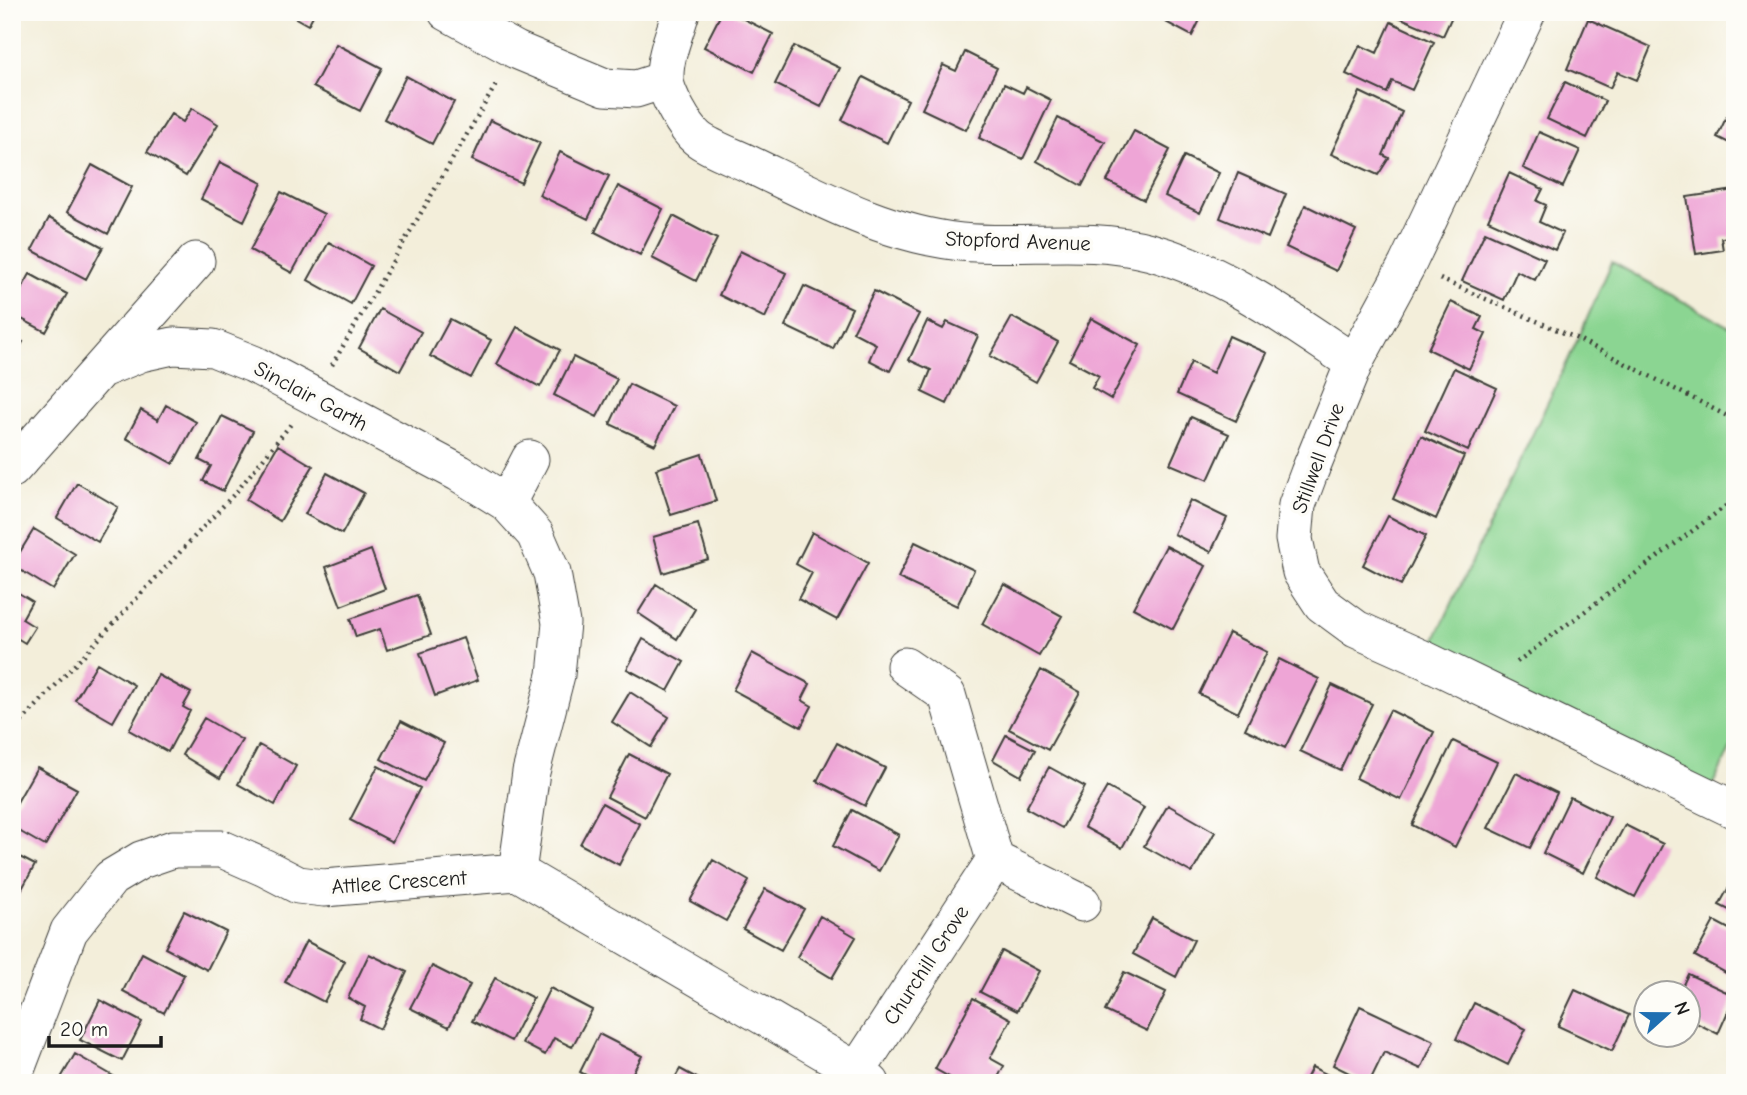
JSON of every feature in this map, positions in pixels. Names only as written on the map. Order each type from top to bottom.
[{"type":"street","points":[[447,12],[516,50],[605,87],[636,89],[664,80],[681,12]]},
{"type":"street","name":"Stillwell Drive","points":[[1527,12],[1407,265],[1354,363],[1297,505],[1294,539],[1301,572],[1322,604],[1356,629],[1735,810]]},
{"type":"street","name":"Stopford Avenue","points":[[664,80],[679,114],[698,139],[875,222],[919,236],[962,242],[1012,245],[1058,241],[1106,244],[1151,252],[1202,271],[1248,293],[1354,363]]},
{"type":"street","name":"Sinclair Garth","points":[[12,469],[196,261]]},
{"type":"street","name":"Sinclair Garth","points":[[104,368],[141,353],[173,346],[213,348],[253,364],[459,473],[506,503],[535,534],[552,573],[561,623],[556,675],[531,772],[517,872]]},
{"type":"street","points":[[506,503],[530,458]]},
{"type":"street","points":[[905,666],[947,695],[995,860],[1082,903]]},
{"type":"street","name":"Attlee Crescent","points":[[12,1080],[69,931],[111,878],[141,860],[173,849],[222,849],[298,886],[324,888],[517,872]]},
{"type":"street","name":"Churchill Grove","points":[[864,1077],[995,860]]},
{"type":"street","points":[[517,872],[864,1077]]},
{"type":"path","points":[[1407,265],[1578,339],[1735,420]]},
{"type":"path","points":[[1482,688],[1735,499]]},
{"type":"green space","points":[[1612,262],[1735,330],[1735,740],[1707,796],[1425,660]]},
{"type":"building","points":[[285,12],[315,12],[308,25]]},
{"type":"building","points":[[722,12],[730,12],[773,34],[754,72],[704,47]]},
{"type":"building","points":[[1147,12],[1204,12],[1192,36]]},
{"type":"building","points":[[1387,12],[1454,12],[1443,36]]},
{"type":"building","points":[[1588,19],[1651,47],[1637,80],[1618,72],[1610,88],[1567,69]]},
{"type":"building","points":[[1391,22],[1434,42],[1412,90],[1392,81],[1387,93],[1346,74],[1360,45],[1377,53]]},
{"type":"building","points":[[336,44],[382,68],[360,111],[313,87]]},
{"type":"building","points":[[794,46],[840,68],[821,107],[775,84]]},
{"type":"building","points":[[965,52],[997,68],[966,130],[922,109],[943,65],[956,71]]},
{"type":"building","points":[[406,76],[454,102],[432,144],[384,119]]},
{"type":"building","points":[[863,77],[908,100],[887,143],[842,120]]},
{"type":"building","points":[[1565,82],[1605,101],[1587,138],[1547,119]]},
{"type":"building","points":[[1004,84],[1023,93],[1026,87],[1051,100],[1023,159],[979,138]]},
{"type":"building","points":[[1360,92],[1402,112],[1383,155],[1389,158],[1378,175],[1331,154]]},
{"type":"building","points":[[1735,99],[1735,146],[1717,137]]},
{"type":"building","points":[[192,108],[218,124],[186,176],[147,152],[171,114],[183,122]]},
{"type":"building","points":[[1058,118],[1105,142],[1082,186],[1037,161]]},
{"type":"building","points":[[490,120],[540,143],[521,183],[472,160]]},
{"type":"building","points":[[1134,131],[1170,150],[1144,200],[1107,181]]},
{"type":"building","points":[[1539,132],[1580,150],[1563,187],[1523,168]]},
{"type":"building","points":[[560,152],[609,176],[588,219],[539,195]]},
{"type":"building","points":[[1184,156],[1219,173],[1200,213],[1165,196]]},
{"type":"building","points":[[220,162],[262,183],[244,221],[201,199]]},
{"type":"building","points":[[92,165],[132,187],[108,234],[67,212]]},
{"type":"building","points":[[1238,173],[1286,194],[1268,238],[1220,218]]},
{"type":"building","points":[[1509,173],[1543,189],[1537,201],[1546,205],[1539,222],[1563,233],[1555,250],[1488,220]]},
{"type":"building","points":[[618,186],[663,209],[640,255],[595,232]]},
{"type":"building","points":[[1735,190],[1735,236],[1721,238],[1723,250],[1696,254],[1687,197]]},
{"type":"building","points":[[281,192],[324,214],[292,273],[250,250]]},
{"type":"building","points":[[1305,205],[1356,230],[1336,271],[1286,247]]},
{"type":"building","points":[[673,216],[717,239],[696,281],[652,258]]},
{"type":"building","points":[[49,218],[103,247],[86,279],[32,250]]},
{"type":"building","points":[[1485,232],[1545,259],[1535,280],[1517,271],[1504,300],[1462,281]]},
{"type":"building","points":[[329,242],[371,266],[351,304],[308,280]]},
{"type":"building","points":[[740,251],[786,273],[765,318],[719,295]]},
{"type":"building","points":[[30,274],[67,294],[46,332],[12,314],[12,306]]},
{"type":"building","points":[[804,286],[852,308],[833,349],[785,326]]},
{"type":"building","points":[[874,291],[919,314],[890,371],[869,360],[876,344],[853,332]]},
{"type":"building","points":[[1451,302],[1482,317],[1476,329],[1486,334],[1469,369],[1428,349]]},
{"type":"building","points":[[380,309],[421,332],[400,371],[359,348]]},
{"type":"building","points":[[1012,317],[1058,342],[1036,382],[990,356]]},
{"type":"building","points":[[1091,318],[1140,345],[1111,399],[1092,388],[1099,376],[1069,360]]},
{"type":"building","points":[[450,319],[491,340],[471,378],[430,356]]},
{"type":"building","points":[[927,321],[943,329],[947,322],[978,336],[947,404],[922,392],[931,370],[909,360]]},
{"type":"building","points":[[517,327],[560,350],[540,387],[497,364]]},
{"type":"building","points":[[12,336],[23,342],[12,361]]},
{"type":"building","points":[[1229,336],[1267,353],[1236,421],[1177,394],[1191,362],[1213,373]]},
{"type":"building","points":[[573,357],[617,379],[597,417],[554,395]]},
{"type":"building","points":[[1454,368],[1497,388],[1468,451],[1425,431]]},
{"type":"building","points":[[629,384],[674,406],[655,445],[610,424]]},
{"type":"building","points":[[166,405],[196,422],[173,464],[126,438],[141,410],[158,420]]},
{"type":"building","points":[[222,416],[253,431],[223,491],[203,481],[211,466],[199,460]]},
{"type":"building","points":[[1191,417],[1229,434],[1208,480],[1170,464]]},
{"type":"building","points":[[1421,436],[1464,456],[1436,519],[1393,499]]},
{"type":"building","points":[[278,445],[313,466],[280,521],[246,500]]},
{"type":"building","points":[[702,454],[716,501],[671,515],[656,469]]},
{"type":"building","points":[[327,473],[364,493],[342,534],[305,514]]},
{"type":"building","points":[[77,483],[118,507],[98,542],[57,518]]},
{"type":"building","points":[[1190,500],[1227,518],[1211,552],[1174,534]]},
{"type":"building","points":[[1388,516],[1426,536],[1401,585],[1363,565]]},
{"type":"building","points":[[698,524],[708,559],[663,573],[653,537]]},
{"type":"building","points":[[34,529],[75,554],[53,590],[12,565]]},
{"type":"building","points":[[812,532],[868,563],[837,620],[798,599],[812,573],[796,564]]},
{"type":"building","points":[[915,542],[974,570],[957,606],[898,578]]},
{"type":"building","points":[[1166,546],[1206,566],[1173,629],[1133,608]]},
{"type":"building","points":[[371,550],[385,589],[341,606],[326,567]]},
{"type":"building","points":[[656,584],[695,609],[677,639],[638,613]]},
{"type":"building","points":[[1004,584],[1062,616],[1039,656],[982,624]]},
{"type":"building","points":[[12,589],[32,601],[22,619],[35,627],[25,643],[12,635]]},
{"type":"building","points":[[417,595],[431,635],[387,650],[380,629],[356,637],[350,619]]},
{"type":"building","points":[[1229,633],[1267,652],[1238,713],[1199,694]]},
{"type":"building","points":[[463,638],[478,680],[435,696],[420,653]]},
{"type":"building","points":[[643,639],[684,662],[668,691],[627,669]]},
{"type":"building","points":[[752,653],[810,684],[802,700],[812,706],[801,727],[733,690]]},
{"type":"building","points":[[1279,659],[1319,679],[1285,748],[1245,729]]},
{"type":"building","points":[[97,663],[134,685],[113,722],[75,700]]},
{"type":"building","points":[[1041,670],[1080,692],[1048,750],[1009,729]]},
{"type":"building","points":[[158,675],[191,693],[183,707],[190,711],[168,752],[129,730]]},
{"type":"building","points":[[1332,685],[1372,704],[1340,770],[1300,751]]},
{"type":"building","points":[[630,692],[669,717],[651,747],[612,722]]},
{"type":"building","points":[[1390,710],[1434,732],[1401,800],[1356,778]]},
{"type":"building","points":[[204,718],[242,740],[220,778],[182,755]]},
{"type":"building","points":[[401,721],[444,743],[424,781],[381,759]]},
{"type":"building","points":[[1006,735],[1035,750],[1021,776],[993,760]]},
{"type":"building","points":[[1453,741],[1497,762],[1455,847],[1412,825]]},
{"type":"building","points":[[837,743],[885,768],[865,806],[817,781]]},
{"type":"building","points":[[259,745],[296,766],[275,805],[238,784]]},
{"type":"building","points":[[629,754],[667,774],[645,817],[607,797]]},
{"type":"building","points":[[378,766],[420,788],[392,842],[350,820]]},
{"type":"building","points":[[37,767],[77,789],[45,846],[12,827],[12,811]]},
{"type":"building","points":[[1049,767],[1085,787],[1062,828],[1026,808]]},
{"type":"building","points":[[1516,773],[1557,793],[1530,848],[1488,828]]},
{"type":"building","points":[[1107,787],[1144,808],[1122,848],[1084,827]]},
{"type":"building","points":[[1570,797],[1610,817],[1583,873],[1543,853]]},
{"type":"building","points":[[602,803],[640,824],[619,865],[580,844]]},
{"type":"building","points":[[1168,805],[1215,832],[1192,873],[1144,846]]},
{"type":"building","points":[[852,810],[899,835],[879,871],[833,846]]},
{"type":"building","points":[[1625,825],[1663,844],[1635,897],[1597,877]]},
{"type":"building","points":[[12,853],[35,865],[12,907]]},
{"type":"building","points":[[713,860],[749,881],[726,921],[690,901]]},
{"type":"building","points":[[1735,876],[1735,913],[1719,905]]},
{"type":"building","points":[[765,889],[804,909],[781,950],[743,929]]},
{"type":"building","points":[[184,911],[226,932],[207,970],[165,948]]},
{"type":"building","points":[[820,916],[856,937],[832,978],[797,957]]},
{"type":"building","points":[[1152,918],[1194,940],[1176,977],[1133,954]]},
{"type":"building","points":[[1714,921],[1735,932],[1735,978],[1695,956]]},
{"type":"building","points":[[306,941],[345,961],[324,1002],[285,982]]},
{"type":"building","points":[[1002,951],[1039,971],[1017,1011],[980,992]]},
{"type":"building","points":[[142,953],[184,975],[164,1013],[123,991]]},
{"type":"building","points":[[369,954],[407,972],[380,1029],[360,1019],[365,1007],[348,998]]},
{"type":"building","points":[[432,966],[470,985],[449,1027],[410,1008]]},
{"type":"building","points":[[1124,972],[1166,992],[1147,1031],[1105,1011]]},
{"type":"building","points":[[1688,974],[1699,979],[1686,979]]},
{"type":"building","points":[[495,978],[533,998],[511,1041],[472,1021]]},
{"type":"building","points":[[1702,981],[1735,996],[1718,1034],[1702,1026]]},
{"type":"building","points":[[550,988],[592,1010],[572,1047],[554,1038],[545,1055],[522,1043]]},
{"type":"building","points":[[1575,990],[1629,1015],[1612,1051],[1558,1026]]},
{"type":"building","points":[[973,998],[1011,1019],[990,1058],[1004,1066],[995,1083],[960,1083],[935,1069]]},
{"type":"building","points":[[100,1000],[142,1022],[122,1061],[80,1040]]},
{"type":"building","points":[[1474,1003],[1526,1029],[1508,1065],[1456,1039]]},
{"type":"building","points":[[1360,1006],[1434,1041],[1421,1069],[1384,1052],[1369,1083],[1333,1065]]},
{"type":"building","points":[[599,1034],[642,1056],[627,1083],[601,1083],[580,1072]]},
{"type":"building","points":[[75,1054],[115,1077],[111,1083],[58,1083]]},
{"type":"building","points":[[1312,1067],[1344,1083],[1304,1083]]},
{"type":"building","points":[[680,1069],[706,1083],[672,1083]]}]
